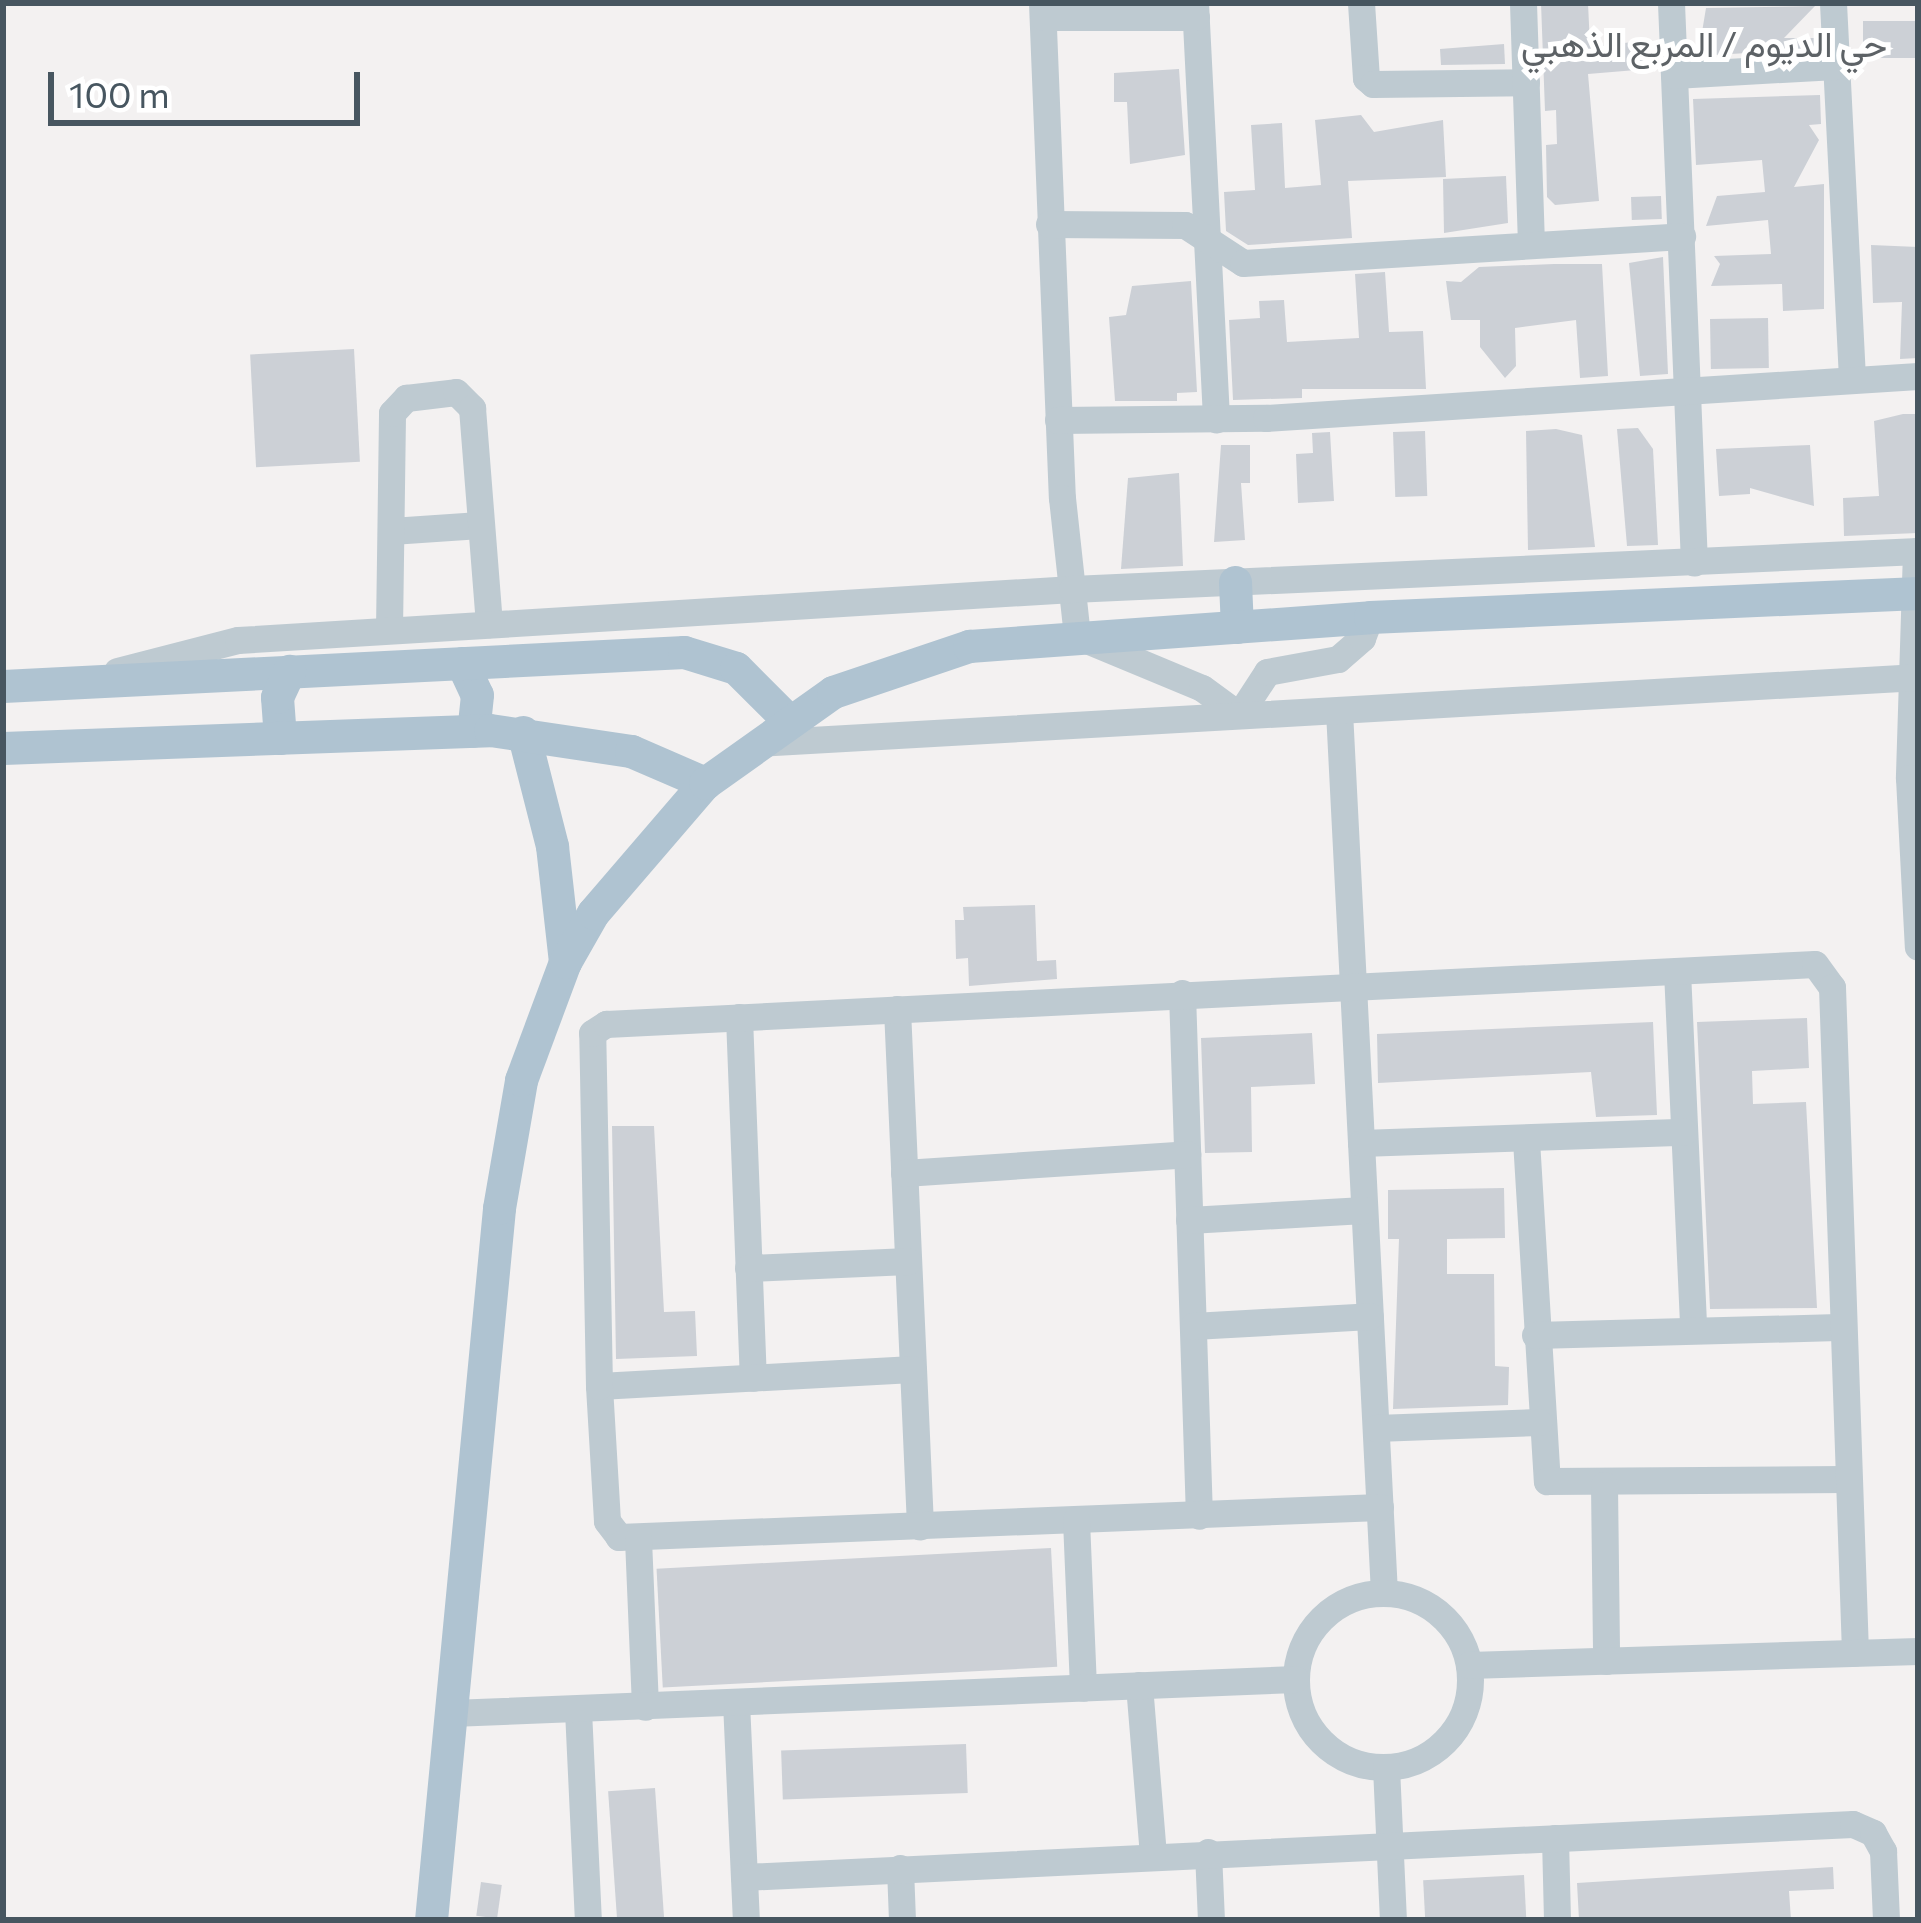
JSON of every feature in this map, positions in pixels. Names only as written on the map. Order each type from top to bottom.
[{"type":"main road","points":[[1235,583],[1237,627]]},
{"type":"main road","points":[[431,1920],[507,1146],[521,1080],[565,962],[620,873],[705,783],[833,692],[924,656],[1077,636],[1370,617],[1917,593]]},
{"type":"main road","points":[[3,686],[703,653],[736,668],[788,720]]},
{"type":"main road","points":[[462,663],[477,695],[473,731]]},
{"type":"main road","points":[[280,738],[277,697],[289,671]]},
{"type":"main road","points":[[523,732],[552,846],[565,962]]},
{"type":"main road","points":[[3,748],[523,732],[631,752],[705,783]]},
{"type":"street","points":[[1360,3],[1366,78],[1373,84],[1526,82]]},
{"type":"street","points":[[1523,3],[1532,244]]},
{"type":"street","points":[[1671,3],[1694,563]]},
{"type":"street","points":[[1833,3],[1852,380]]},
{"type":"street","points":[[1216,419],[1195,10],[1042,10],[1058,420],[1077,636],[1202,688],[1239,715]]},
{"type":"street","points":[[1674,75],[1837,66]]},
{"type":"street","points":[[1049,224],[1185,225],[1243,262],[1682,236]]},
{"type":"street","points":[[1058,420],[1216,419],[1918,376]]},
{"type":"street","points":[[389,630],[392,413],[406,398],[456,392],[472,408],[489,624]]},
{"type":"street","points":[[391,531],[480,526]]},
{"type":"street","points":[[74,682],[238,640],[1072,589],[1917,551],[1918,947]]},
{"type":"street","points":[[1239,715],[1267,672],[1338,659],[1362,638],[1370,617]]},
{"type":"street","points":[[754,744],[1916,677]]},
{"type":"street","points":[[1339,711],[1384,1594]]},
{"type":"street","points":[[1380,1507],[619,1538],[608,1521],[599,1386],[589,1038],[606,1024],[1809,962],[1830,979],[1838,1327],[1855,1653]]},
{"type":"street","points":[[1676,971],[1693,1327]]},
{"type":"street","points":[[1182,993],[1199,1516]]},
{"type":"street","points":[[897,1010],[920,1526]]},
{"type":"street","points":[[739,1016],[753,1378]]},
{"type":"street","points":[[1361,1143],[1684,1132]]},
{"type":"street","points":[[1526,1139],[1539,1422],[1547,1481],[1604,1485],[1845,1479]]},
{"type":"street","points":[[904,1173],[1187,1154]]},
{"type":"street","points":[[1190,1220],[1364,1210]]},
{"type":"street","points":[[748,1268],[908,1262]]},
{"type":"street","points":[[1193,1326],[1370,1316]]},
{"type":"street","points":[[1535,1335],[1693,1327],[1838,1327]]},
{"type":"street","points":[[599,1386],[913,1369]]},
{"type":"street","points":[[1376,1428],[1539,1422]]},
{"type":"street","points":[[1604,1485],[1606,1661]]},
{"type":"street","points":[[1076,1520],[1083,1688]]},
{"type":"street","points":[[638,1539],[645,1706]]},
{"type":"street","points":[[1384,1594],[1439,1614],[1468,1665],[1457,1726],[1426,1756],[1386,1767],[1329,1749],[1304,1718],[1295,1679],[1322,1618],[1384,1594]]},
{"type":"street","points":[[1468,1665],[1918,1651]]},
{"type":"street","points":[[451,1714],[1295,1679]]},
{"type":"street","points":[[1139,1685],[1153,1855]]},
{"type":"street","points":[[736,1702],[746,1920]]},
{"type":"street","points":[[578,1710],[588,1920]]},
{"type":"street","points":[[1386,1767],[1393,1920]]},
{"type":"street","points":[[744,1877],[1853,1824],[1873,1833],[1883,1851],[1886,1920]]},
{"type":"street","points":[[1555,1838],[1557,1920]]},
{"type":"street","points":[[1208,1852],[1211,1920]]},
{"type":"street","points":[[899,1868],[902,1920]]},
{"type":"building","points":[[1541,3],[1588,3],[1590,46],[1646,41],[1648,69],[1588,74],[1599,201],[1555,205],[1547,197],[1546,145],[1557,144],[1556,110],[1545,111]]},
{"type":"building","points":[[1815,6],[1784,38],[1814,38],[1814,49],[1698,56],[1706,8]]},
{"type":"building","points":[[1863,21],[1915,21],[1915,58],[1863,58]]},
{"type":"building","points":[[1504,44],[1505,64],[1441,65],[1440,49]]},
{"type":"building","points":[[1179,69],[1185,155],[1130,164],[1127,102],[1114,102],[1114,73]]},
{"type":"building","points":[[1820,95],[1821,124],[1809,125],[1819,140],[1794,187],[1824,184],[1824,309],[1783,311],[1782,284],[1711,286],[1720,264],[1714,256],[1771,254],[1768,220],[1706,226],[1717,196],[1765,192],[1762,160],[1696,165],[1693,99]]},
{"type":"building","points":[[1361,115],[1374,132],[1443,120],[1446,177],[1348,181],[1352,238],[1248,245],[1226,231],[1224,192],[1255,190],[1251,125],[1282,123],[1285,188],[1321,185],[1315,120]]},
{"type":"building","points":[[1506,176],[1508,223],[1444,233],[1443,179]]},
{"type":"building","points":[[1661,196],[1662,219],[1632,220],[1631,197]]},
{"type":"building","points":[[1871,245],[1918,247],[1918,358],[1900,359],[1902,302],[1873,303]]},
{"type":"building","points":[[1663,257],[1668,374],[1640,376],[1629,263]]},
{"type":"building","points":[[1602,264],[1608,376],[1580,378],[1576,320],[1515,328],[1516,366],[1505,378],[1480,347],[1480,320],[1451,320],[1446,281],[1461,282],[1479,267]]},
{"type":"building","points":[[1385,272],[1389,332],[1423,331],[1426,389],[1302,389],[1302,398],[1233,400],[1229,320],[1260,318],[1259,301],[1284,300],[1287,342],[1359,338],[1355,274]]},
{"type":"building","points":[[1191,281],[1197,392],[1177,393],[1177,401],[1115,401],[1109,317],[1126,315],[1132,286]]},
{"type":"building","points":[[1768,318],[1769,368],[1711,369],[1710,319]]},
{"type":"building","points":[[354,349],[360,462],[256,467],[250,354]]},
{"type":"building","points":[[1918,414],[1918,533],[1844,536],[1843,498],[1879,496],[1874,421]]},
{"type":"building","points":[[1638,428],[1653,449],[1658,545],[1627,546],[1617,429]]},
{"type":"building","points":[[1556,429],[1582,435],[1595,547],[1528,550],[1526,431]]},
{"type":"building","points":[[1425,431],[1427,496],[1395,497],[1393,432]]},
{"type":"building","points":[[1330,432],[1334,501],[1298,503],[1296,454],[1313,453],[1312,433]]},
{"type":"building","points":[[1221,445],[1250,445],[1250,483],[1241,483],[1245,540],[1214,542]]},
{"type":"building","points":[[1810,445],[1814,506],[1750,488],[1750,494],[1719,496],[1716,449]]},
{"type":"building","points":[[1179,473],[1183,566],[1121,569],[1128,478]]},
{"type":"building","points":[[1035,905],[1037,961],[1056,960],[1057,979],[969,986],[968,958],[956,959],[955,920],[964,920],[963,907]]},
{"type":"building","points":[[1807,1018],[1809,1068],[1752,1071],[1753,1104],[1806,1102],[1817,1308],[1710,1309],[1697,1022]]},
{"type":"building","points":[[1653,1022],[1657,1115],[1596,1117],[1591,1072],[1378,1083],[1377,1034]]},
{"type":"building","points":[[1312,1033],[1315,1084],[1251,1087],[1252,1152],[1205,1153],[1201,1038]]},
{"type":"building","points":[[612,1126],[654,1126],[664,1312],[695,1311],[697,1356],[616,1359]]},
{"type":"building","points":[[1504,1188],[1505,1238],[1447,1239],[1447,1274],[1494,1274],[1495,1366],[1509,1367],[1508,1405],[1393,1409],[1399,1239],[1388,1239],[1388,1190]]},
{"type":"building","points":[[1051,1548],[1057,1667],[663,1688],[657,1569]]},
{"type":"building","points":[[966,1744],[968,1793],[783,1799],[781,1750]]},
{"type":"building","points":[[655,1788],[664,1920],[617,1920],[608,1791]]},
{"type":"building","points":[[1833,1867],[1834,1889],[1789,1891],[1791,1920],[1579,1920],[1577,1883]]},
{"type":"building","points":[[1524,1875],[1526,1920],[1425,1920],[1423,1880]]},
{"type":"building","points":[[481,1882],[502,1885],[497,1919],[476,1916]]},
{"type":"district","name":"حي الديوم / المربع الذهبي","points":[[1704,43]]}]
